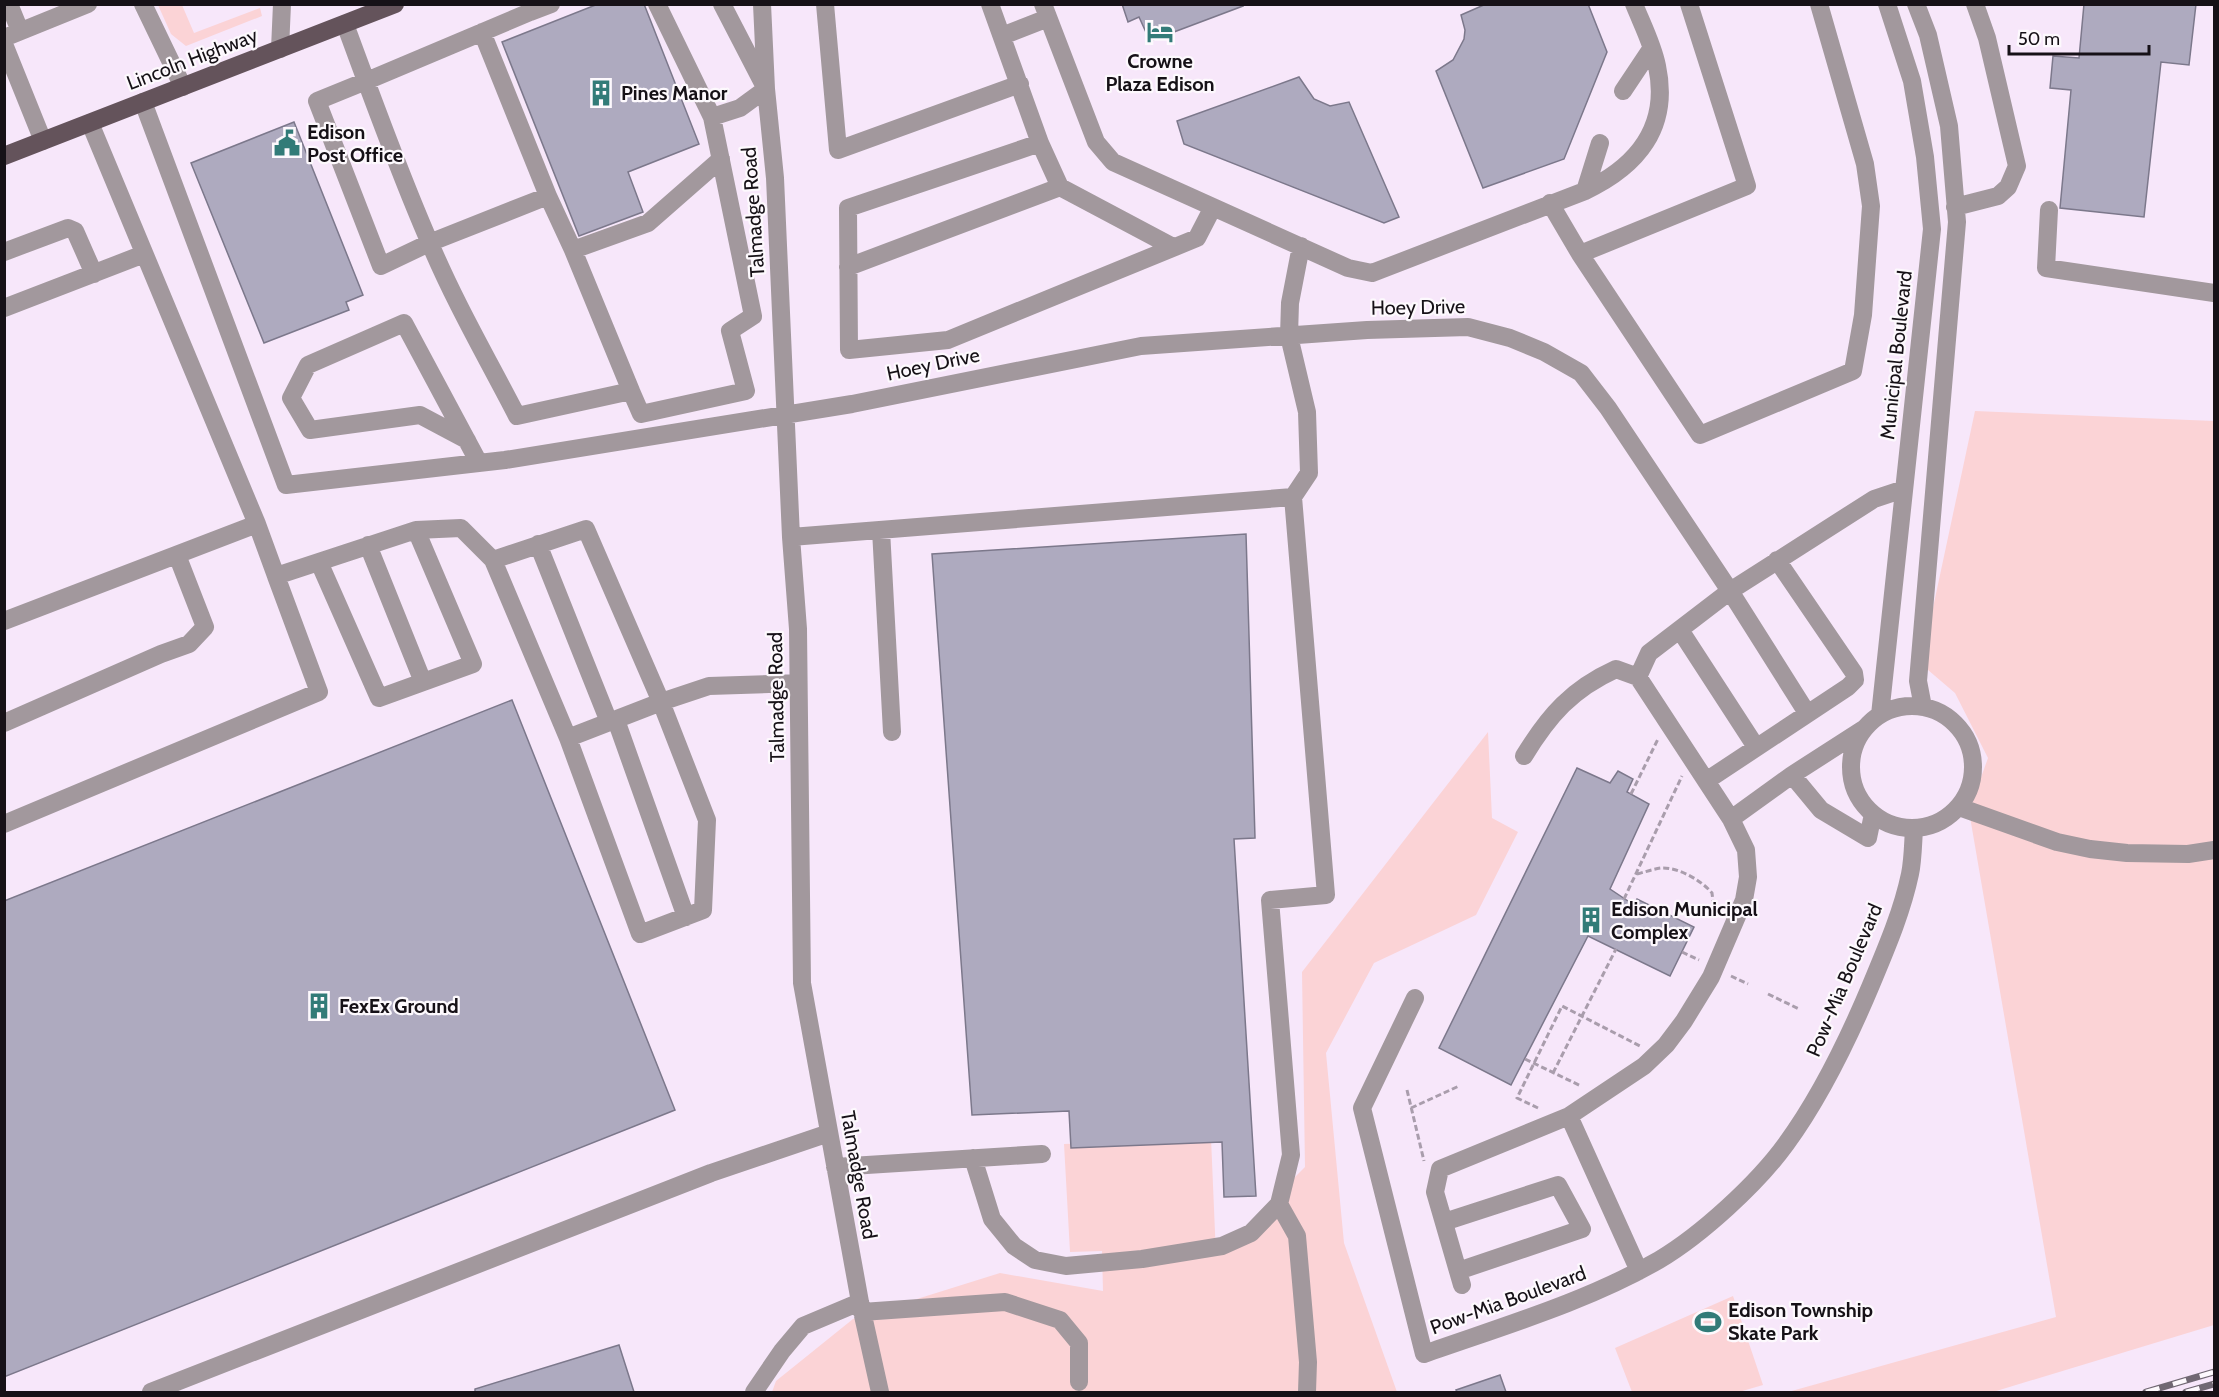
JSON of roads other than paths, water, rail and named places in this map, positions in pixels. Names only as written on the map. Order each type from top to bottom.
[{"type":"main road","name":"Lincoln Highway","points":[[4,156],[395,4]]},
{"type":"street","points":[[9,4],[12,34],[88,4]]},
{"type":"street","points":[[143,4],[183,87]]},
{"type":"street","points":[[280,49],[282,4]]},
{"type":"street","points":[[548,196],[429,243],[381,266],[317,101],[482,32],[529,8],[551,4]]},
{"type":"street","points":[[482,32],[548,196],[573,250],[641,414],[746,391],[730,331],[753,316],[712,117],[657,4]]},
{"type":"street","name":"Talmadge Road","points":[[722,4],[766,89],[775,178],[791,537],[798,630],[802,983],[861,1307],[880,1392]]},
{"type":"street","points":[[712,117],[740,108],[766,89],[762,4]]},
{"type":"street","points":[[825,4],[838,150],[1020,84]]},
{"type":"street","points":[[990,4],[1040,143],[1060,187],[1173,247]]},
{"type":"street","points":[[1580,254],[1747,186],[1689,4]]},
{"type":"street","points":[[1550,203],[1580,254],[1700,435],[1853,371],[1863,315],[1871,206],[1865,164],[1819,4]]},
{"type":"street","name":"Municipal Boulevard","points":[[1880,715],[1932,229],[1925,157],[1912,81],[1887,4]]},
{"type":"street","points":[[1916,4],[1928,35],[1949,126],[1957,222],[1918,681],[1923,707]]},
{"type":"street","points":[[1955,207],[1998,196],[2008,187],[2017,166],[1987,38],[1975,4]]},
{"type":"street","points":[[1002,36],[1045,11],[1096,142],[1113,162],[1348,268],[1372,273],[1585,191],[1604,182],[1627,165],[1650,137],[1658,116],[1661,94],[1657,64],[1641,7]]},
{"type":"street","points":[[345,24],[429,243],[518,416],[631,391]]},
{"type":"street","points":[[4,44],[11,81],[43,141]]},
{"type":"street","points":[[1623,91],[1652,49]]},
{"type":"street","name":"Hoey Drive","points":[[143,102],[286,485],[479,463],[852,404],[1141,346],[1367,330],[1468,327],[1527,345],[1581,373],[1608,408],[1730,591],[1807,713]]},
{"type":"street","points":[[4,824],[319,692],[257,524],[90,123]]},
{"type":"street","points":[[1040,143],[848,208],[849,350],[948,340],[1197,238],[1213,207]]},
{"type":"street","points":[[1585,191],[1600,143]]},
{"type":"street","points":[[573,250],[648,223],[721,159]]},
{"type":"street","points":[[848,267],[1060,187]]},
{"type":"street","points":[[2049,210],[2046,268],[2214,293]]},
{"type":"street","points":[[4,252],[68,228],[75,231],[94,274]]},
{"type":"street","points":[[973,1158],[992,1218],[1014,1246],[1035,1260],[1065,1266],[1142,1259],[1222,1246],[1251,1233],[1279,1204],[1291,1155],[1270,900],[1326,895],[1293,497],[1309,474],[1306,412],[1289,336],[1290,303],[1301,246]]},
{"type":"street","points":[[4,308],[144,254]]},
{"type":"street","points":[[467,440],[420,415],[310,430],[291,398],[308,365],[404,323],[467,440],[479,463]]},
{"type":"street","points":[[1638,678],[1649,653],[1730,591],[1874,499],[1904,489]]},
{"type":"street","points":[[791,537],[1293,497]]},
{"type":"street","points":[[4,621],[257,524]]},
{"type":"street","points":[[276,576],[416,530],[461,528],[493,560],[568,738],[640,934],[703,910],[707,819],[661,702],[586,529],[493,560]]},
{"type":"street","points":[[319,562],[379,698],[473,664],[416,530]]},
{"type":"street","points":[[881,530],[892,732]]},
{"type":"street","points":[[538,544],[612,721],[686,916]]},
{"type":"street","points":[[368,545],[423,682]]},
{"type":"street","points":[[4,723],[189,644],[205,627],[177,555]]},
{"type":"street","points":[[1706,782],[1848,687],[1855,680],[1854,673],[1777,560]]},
{"type":"street","points":[[1680,630],[1756,747]]},
{"type":"street","points":[[1444,1222],[1558,1185],[1582,1229],[1460,1278],[1435,1192],[1440,1169],[1569,1116],[1644,1066],[1666,1045],[1711,977],[1744,900],[1748,877],[1746,850],[1731,819],[1638,678],[1616,669],[1596,678],[1565,700],[1541,727],[1524,756]]},
{"type":"street","points":[[568,738],[709,686],[798,683]]},
{"type":"street","points":[[1731,819],[1865,728],[1880,715],[1910,706],[1935,710],[1952,720],[1967,741],[1973,759],[1973,772],[1969,790],[1959,807],[1944,820],[1914,829],[1889,824],[1873,814],[1857,794],[1851,776],[1855,744],[1865,728]]},
{"type":"street","points":[[1792,776],[1821,810],[1868,838],[1873,814]]},
{"type":"street","points":[[1959,807],[2057,842],[2090,849],[2188,854],[2214,850]]},
{"type":"street","name":"Pow-Mia Boulevard","points":[[1415,998],[1362,1108],[1424,1354],[1602,1290],[1639,1271],[1661,1259],[1701,1230],[1760,1176],[1786,1144],[1825,1082],[1855,1023],[1889,943],[1910,873],[1914,829]]},
{"type":"street","points":[[1569,1116],[1639,1271]]},
{"type":"street","points":[[151,1392],[711,1173],[829,1133]]},
{"type":"street","points":[[835,1167],[1042,1154]]},
{"type":"street","points":[[1279,1204],[1296,1236],[1308,1362],[1307,1392]]},
{"type":"street","points":[[754,1392],[802,1326],[861,1307],[1005,1302],[1060,1320],[1079,1343],[1079,1382]]},
{"type":"railway","points":[[2146,1392],[2214,1372]]},
{"type":"railway","points":[[2186,1392],[2214,1384]]},
{"type":"place","name":"Crowne Plaza Edison","points":[[1160,32]]},
{"type":"place","name":"Pines Manor","points":[[601,93]]},
{"type":"place","name":"Edison Post Office","points":[[287,143]]},
{"type":"place","name":"Edison Municipal Complex","points":[[1591,920]]},
{"type":"place","name":"FexEx Ground","points":[[319,1006]]},
{"type":"place","name":"Edison Township Skate Park","points":[[1708,1322]]}]
